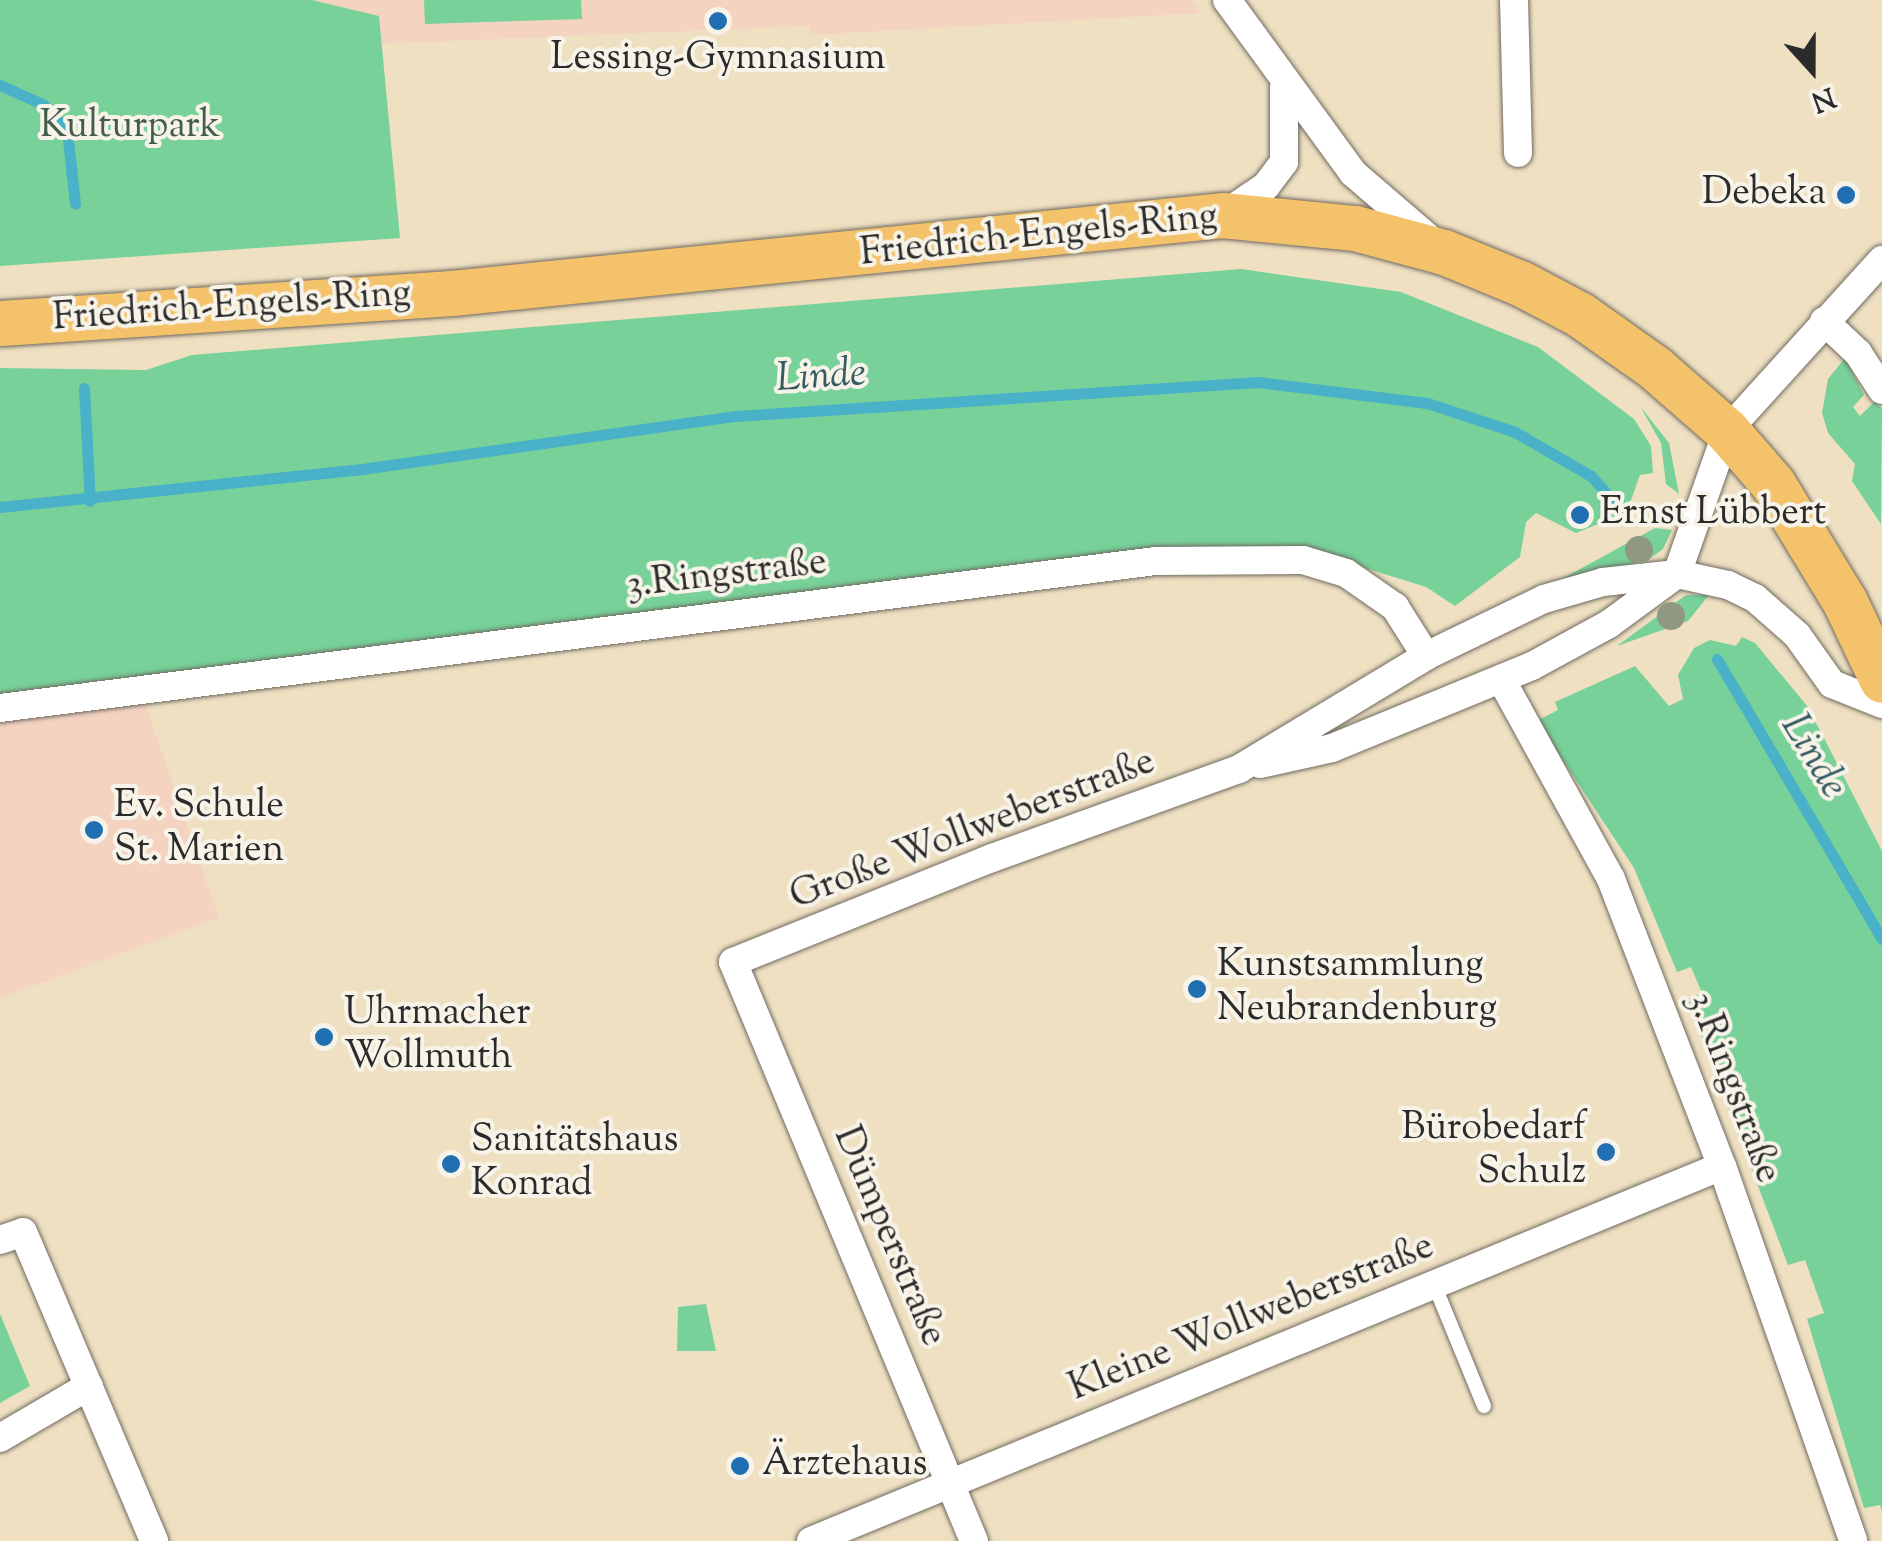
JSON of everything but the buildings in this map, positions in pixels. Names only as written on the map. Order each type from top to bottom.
[{"type":"main road","name":"Friedrich-Engels-Ring","points":[[0,323],[452,293],[1222,216],[1355,228],[1444,252],[1580,314],[1727,431],[1801,524],[1882,680]]},
{"type":"street","points":[[1227,0],[1284,87],[1353,174],[1444,252]]},
{"type":"street","points":[[1514,0],[1518,153]]},
{"type":"street","points":[[1222,216],[1266,186],[1284,162],[1284,87]]},
{"type":"street","points":[[1677,574],[1727,431],[1882,260]]},
{"type":"street","points":[[1824,321],[1858,353],[1882,390]]},
{"type":"street","name":"3.Ringstraße","points":[[0,708],[1155,561],[1302,560],[1346,573],[1395,607],[1426,656]]},
{"type":"street","name":"Große Wollweberstraße","points":[[1239,769],[1426,656],[1564,592],[1640,574],[1677,574],[1756,598],[1798,635],[1832,684],[1882,704]]},
{"type":"street","name":"Große Wollweberstraße","points":[[733,962],[992,858],[1239,769],[1332,748],[1502,680],[1608,624],[1677,574]]},
{"type":"street","name":"3.Ringstraße","points":[[1502,680],[1611,878],[1722,1166],[1853,1541]]},
{"type":"street","name":"Dümperstraße","points":[[733,962],[974,1541]]},
{"type":"street","name":"Kleine Wollweberstraße","points":[[811,1541],[1722,1166]]},
{"type":"street","points":[[12,1236],[89,1386],[154,1541]]},
{"type":"street","points":[[0,1438],[89,1386]]},
{"type":"lane","points":[[1434,1284],[1484,1406]]},
{"type":"shaded area","name":"Lessing-Gymnasium","points":[[312,0],[1193,0],[1200,13],[810,35],[809,26],[381,44],[378,16]]},
{"type":"shaded area","name":"Ev. Schule St. Marien","points":[[143,697],[219,918],[0,998],[0,716]]},
{"type":"green space","name":"Kulturpark","points":[[0,0],[312,0],[379,16],[400,238],[0,266]]},
{"type":"green space","points":[[424,0],[581,0],[582,19],[425,24]]},
{"type":"green space","points":[[1241,269],[1401,292],[1538,347],[1634,419],[1651,446],[1653,473],[1640,475],[1631,500],[1613,518],[1576,533],[1536,513],[1526,522],[1520,557],[1455,606],[1426,587],[1304,549],[0,699],[0,368],[146,370],[192,355]]},
{"type":"green space","points":[[1845,358],[1864,395],[1853,407],[1860,416],[1875,401],[1882,409],[1881,524],[1852,481],[1855,464],[1828,433],[1822,413],[1828,379]]},
{"type":"green space","points":[[1640,406],[1669,443],[1679,494],[1666,484],[1661,443]]},
{"type":"green space","points":[[1655,528],[1672,530],[1663,549],[1644,563],[1558,581]]},
{"type":"green space","points":[[1686,595],[1709,595],[1688,621],[1617,646]]},
{"type":"green space","points":[[1742,637],[1755,643],[1808,707],[1882,851],[1882,1512],[1880,1505],[1864,1508],[1807,1319],[1824,1313],[1805,1260],[1788,1265],[1687,999],[1702,993],[1691,967],[1677,972],[1634,868],[1537,721],[1558,710],[1555,702],[1635,666],[1669,706],[1683,699],[1678,675],[1694,648],[1710,640],[1736,646]]},
{"type":"green space","points":[[706,1304],[716,1351],[677,1351],[678,1307]]},
{"type":"green space","points":[[0,1314],[30,1386],[0,1403]]},
{"type":"waterway","points":[[0,85],[44,105],[67,131],[75,204]]},
{"type":"waterway","name":"Linde","points":[[0,507],[362,469],[735,416],[1258,382],[1427,403],[1515,432],[1591,476],[1620,508]]},
{"type":"waterway","points":[[84,388],[90,501]]},
{"type":"waterway","name":"Linde","points":[[1717,659],[1882,939]]},
{"type":"place","name":"Lessing-Gymnasium","points":[[718,21]]},
{"type":"place","name":"Debeka","points":[[1846,195]]},
{"type":"place","name":"Ernst Lübbert","points":[[1580,515]]},
{"type":"place","name":"Ev. Schule St. Marien","points":[[94,830]]},
{"type":"place","name":"Kunstsammlung Neubrandenburg","points":[[1197,989]]},
{"type":"place","name":"Uhrmacher Wollmuth","points":[[324,1037]]},
{"type":"place","name":"Bürobedarf Schulz","points":[[1606,1152]]},
{"type":"place","name":"Sanitätshaus Konrad","points":[[451,1164]]},
{"type":"place","name":"Ärztehaus","points":[[740,1466]]}]
